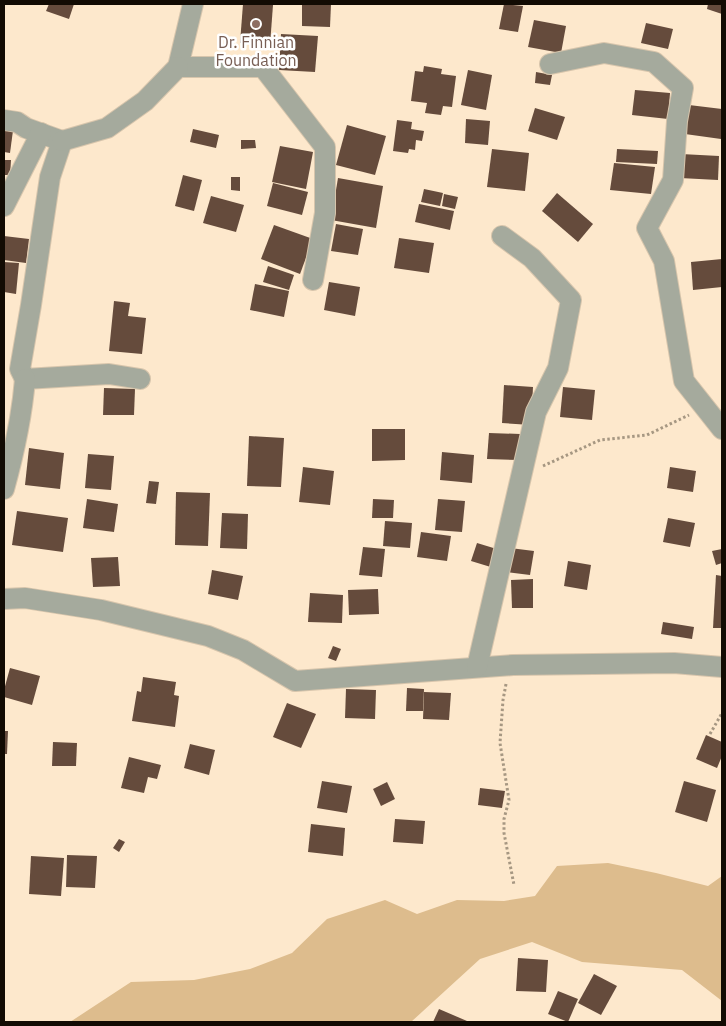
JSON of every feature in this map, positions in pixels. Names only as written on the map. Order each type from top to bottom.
[{"type":"street","points":[[4,120],[17,122],[26,128],[62,141],[107,128],[145,101],[178,67],[193,4]]},
{"type":"street","points":[[550,64],[604,53],[654,62],[683,88],[677,121],[673,180],[647,228],[664,261],[684,380],[722,429]]},
{"type":"street","points":[[178,67],[263,67],[325,147],[325,213],[312,280]]},
{"type":"street","points":[[4,206],[41,133]]},
{"type":"street","points":[[4,489],[24,396],[16,371],[32,305],[50,177],[62,141]]},
{"type":"street","points":[[477,667],[536,412],[558,368],[571,300],[532,258],[502,236]]},
{"type":"street","points":[[16,371],[109,374],[140,379]]},
{"type":"street","points":[[4,598],[25,598],[101,610],[208,636],[243,650],[295,681],[513,665],[674,663],[722,667]]},
{"type":"path","points":[[521,476],[600,440],[647,435],[706,408]]},
{"type":"path","points":[[513,665],[506,679],[500,743],[509,800],[504,819],[504,833],[514,886]]},
{"type":"path","points":[[710,734],[722,713]]},
{"type":"shaded area","points":[[608,863],[708,886],[722,876],[722,1001],[682,970],[582,962],[532,942],[480,959],[411,1022],[70,1022],[131,982],[194,980],[250,969],[292,953],[327,919],[385,900],[417,914],[457,900],[504,901],[535,896],[557,866]]},
{"type":"building","points":[[49,4],[74,4],[69,19],[46,11]]},
{"type":"building","name":"Dr. Finnian Foundation","points":[[243,4],[273,5],[270,45],[240,43]]},
{"type":"building","points":[[302,4],[331,4],[330,27],[302,26]]},
{"type":"building","points":[[504,4],[523,6],[518,32],[499,29]]},
{"type":"building","points":[[708,4],[722,4],[722,14],[707,9]]},
{"type":"building","points":[[534,20],[566,26],[561,53],[528,47]]},
{"type":"building","points":[[646,23],[673,29],[668,49],[641,43]]},
{"type":"building","points":[[281,34],[318,36],[315,72],[279,70]]},
{"type":"building","points":[[424,66],[442,69],[441,74],[456,76],[452,107],[443,106],[441,115],[425,113],[427,103],[411,101],[415,71],[423,72]]},
{"type":"building","points":[[468,70],[492,75],[486,110],[461,105]]},
{"type":"building","points":[[536,72],[552,75],[550,85],[535,83]]},
{"type":"building","points":[[635,90],[670,93],[668,119],[632,115]]},
{"type":"building","points":[[689,105],[722,109],[721,139],[685,134]]},
{"type":"building","points":[[535,108],[565,117],[557,140],[528,131]]},
{"type":"building","points":[[466,119],[490,121],[488,145],[465,143]]},
{"type":"building","points":[[397,120],[412,122],[411,129],[424,131],[422,141],[416,140],[415,150],[409,149],[408,153],[393,151]]},
{"type":"building","points":[[4,122],[14,123],[10,153],[4,152]]},
{"type":"building","points":[[347,125],[386,136],[375,175],[336,165]]},
{"type":"building","points":[[193,129],[219,135],[216,148],[190,142]]},
{"type":"building","points":[[241,140],[255,140],[256,148],[241,149]]},
{"type":"building","points":[[280,146],[313,152],[306,189],[272,182]]},
{"type":"building","points":[[492,149],[529,153],[525,191],[487,187]]},
{"type":"building","points":[[617,149],[658,151],[657,164],[616,162]]},
{"type":"building","points":[[681,154],[719,156],[718,180],[680,178]]},
{"type":"building","points":[[4,160],[11,160],[10,175],[4,175]]},
{"type":"building","points":[[614,163],[655,167],[651,194],[610,190]]},
{"type":"building","points":[[183,175],[202,180],[194,211],[175,206]]},
{"type":"building","points":[[231,177],[240,177],[240,191],[231,190]]},
{"type":"building","points":[[338,178],[383,186],[376,228],[331,220]]},
{"type":"building","points":[[273,183],[308,192],[302,215],[267,206]]},
{"type":"building","points":[[424,189],[443,193],[440,206],[421,202]]},
{"type":"building","points":[[557,193],[593,224],[578,242],[542,211]]},
{"type":"building","points":[[444,194],[458,197],[455,209],[442,206]]},
{"type":"building","points":[[211,196],[244,205],[236,232],[203,223]]},
{"type":"building","points":[[419,204],[454,211],[450,230],[415,222]]},
{"type":"building","points":[[336,224],[363,229],[358,255],[331,251]]},
{"type":"building","points":[[274,225],[313,239],[300,274],[261,259]]},
{"type":"building","points":[[4,236],[29,239],[26,263],[4,260]]},
{"type":"building","points":[[399,238],[434,243],[429,273],[394,268]]},
{"type":"building","points":[[722,259],[722,287],[693,290],[691,262]]},
{"type":"building","points":[[4,262],[19,263],[16,294],[4,292]]},
{"type":"building","points":[[268,266],[294,275],[289,290],[263,282]]},
{"type":"building","points":[[329,282],[360,287],[355,316],[324,310]]},
{"type":"building","points":[[255,284],[289,291],[284,317],[250,310]]},
{"type":"building","points":[[114,301],[130,303],[128,316],[146,318],[142,354],[109,351]]},
{"type":"building","points":[[504,385],[533,387],[531,425],[502,423]]},
{"type":"building","points":[[563,387],[595,390],[592,420],[560,417]]},
{"type":"building","points":[[104,388],[135,389],[134,415],[103,415]]},
{"type":"building","points":[[372,429],[405,429],[405,460],[372,461]]},
{"type":"building","points":[[489,433],[520,434],[519,460],[487,459]]},
{"type":"building","points":[[249,436],[284,438],[281,487],[247,486]]},
{"type":"building","points":[[29,448],[64,453],[60,489],[25,485]]},
{"type":"building","points":[[442,452],[474,455],[472,483],[440,480]]},
{"type":"building","points":[[88,454],[114,456],[111,490],[85,488]]},
{"type":"building","points":[[303,467],[334,471],[330,505],[299,502]]},
{"type":"building","points":[[670,467],[696,471],[693,492],[667,488]]},
{"type":"building","points":[[149,481],[159,482],[156,504],[146,503]]},
{"type":"building","points":[[176,492],[210,493],[208,546],[175,545]]},
{"type":"building","points":[[87,499],[118,504],[114,532],[83,528]]},
{"type":"building","points":[[373,499],[394,500],[393,518],[372,518]]},
{"type":"building","points":[[438,499],[465,501],[462,532],[435,530]]},
{"type":"building","points":[[17,511],[68,518],[63,552],[12,545]]},
{"type":"building","points":[[222,513],[248,514],[247,549],[220,548]]},
{"type":"building","points":[[668,518],[695,523],[690,547],[663,542]]},
{"type":"building","points":[[385,521],[412,523],[410,548],[383,546]]},
{"type":"building","points":[[421,532],[451,536],[447,561],[417,557]]},
{"type":"building","points":[[477,543],[500,550],[494,568],[471,561]]},
{"type":"building","points":[[363,547],[385,549],[382,577],[359,575]]},
{"type":"building","points":[[510,548],[534,551],[530,575],[507,572]]},
{"type":"building","points":[[722,549],[722,563],[716,565],[712,551]]},
{"type":"building","points":[[118,557],[120,586],[93,587],[91,558]]},
{"type":"building","points":[[568,561],[591,565],[587,590],[564,586]]},
{"type":"building","points":[[212,570],[243,576],[238,600],[208,594]]},
{"type":"building","points":[[716,575],[722,576],[722,628],[713,628]]},
{"type":"building","points":[[533,579],[533,608],[512,608],[511,580]]},
{"type":"building","points":[[378,589],[379,614],[349,615],[348,590]]},
{"type":"building","points":[[310,593],[343,595],[342,623],[308,622]]},
{"type":"building","points":[[663,622],[694,627],[692,639],[661,634]]},
{"type":"building","points":[[333,646],[341,649],[336,661],[328,658]]},
{"type":"building","points":[[10,668],[40,676],[32,705],[4,697]]},
{"type":"building","points":[[143,677],[176,682],[174,695],[179,696],[175,727],[132,721],[137,691],[141,692]]},
{"type":"building","points":[[407,688],[424,689],[423,711],[406,711]]},
{"type":"building","points":[[346,689],[376,690],[375,719],[345,718]]},
{"type":"building","points":[[424,692],[451,693],[449,720],[423,719]]},
{"type":"building","points":[[287,703],[316,714],[301,748],[273,737]]},
{"type":"building","points":[[4,731],[8,731],[7,754],[4,754]]},
{"type":"building","points":[[706,735],[722,742],[722,756],[717,768],[696,759]]},
{"type":"building","points":[[53,742],[77,743],[76,766],[52,766]]},
{"type":"building","points":[[190,744],[215,750],[209,775],[184,768]]},
{"type":"building","points":[[129,757],[161,765],[157,779],[148,777],[144,793],[121,788]]},
{"type":"building","points":[[322,781],[352,786],[347,813],[317,808]]},
{"type":"building","points":[[684,781],[716,790],[707,822],[675,812]]},
{"type":"building","points":[[387,782],[395,799],[381,806],[373,789]]},
{"type":"building","points":[[480,788],[505,791],[502,808],[478,805]]},
{"type":"building","points":[[395,819],[425,821],[423,844],[393,842]]},
{"type":"building","points":[[311,824],[345,828],[343,856],[308,852]]},
{"type":"building","points":[[119,839],[125,842],[119,852],[113,848]]},
{"type":"building","points":[[67,855],[97,856],[95,888],[66,887]]},
{"type":"building","points":[[31,856],[64,858],[61,896],[29,894]]},
{"type":"building","points":[[518,958],[548,960],[546,992],[516,991]]},
{"type":"building","points":[[594,974],[617,986],[601,1015],[578,1003]]},
{"type":"building","points":[[558,991],[578,999],[568,1022],[548,1014]]},
{"type":"building","points":[[439,1009],[467,1021],[433,1022]]},
{"type":"place","name":"Dr. Finnian Foundation","points":[[256,24]]}]
